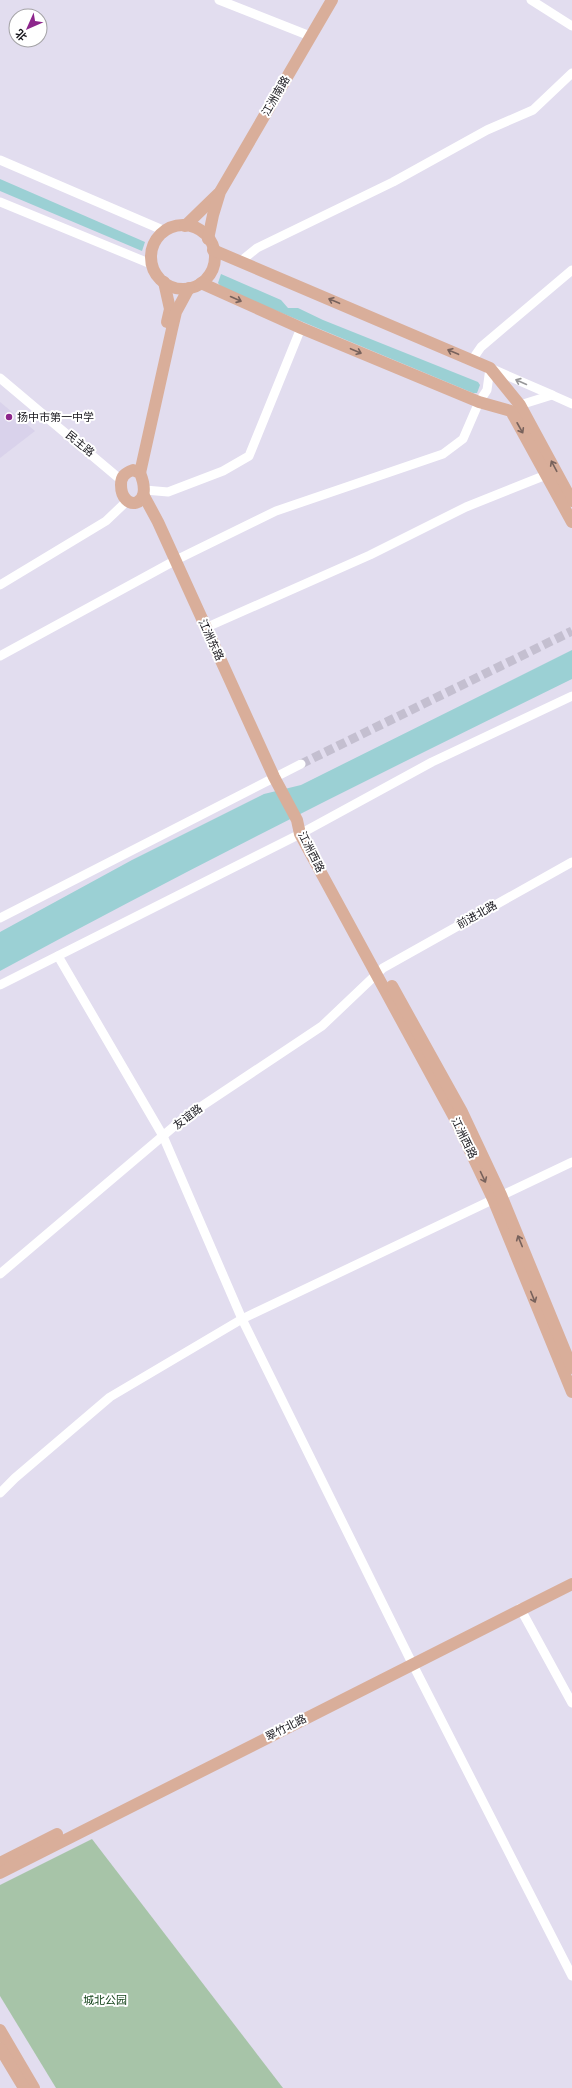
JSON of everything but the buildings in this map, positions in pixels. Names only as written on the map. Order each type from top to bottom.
[{"type":"main road","name":"江洲南路","points":[[220,192],[332,0]]},
{"type":"main road","points":[[185,226],[220,192]]},
{"type":"main road","points":[[220,192],[213,214],[211,244],[212,268],[201,283],[189,288],[176,288],[164,282],[156,274],[152,264],[151,256],[155,242],[165,231],[178,226],[185,226],[198,230],[211,244],[241,261],[490,368],[572,501]]},
{"type":"main road","points":[[137,472],[125,473],[121,480],[122,495],[127,501],[133,503],[139,502],[144,493],[137,472],[170,309],[164,282]]},
{"type":"main road","points":[[201,283],[301,328],[479,402],[516,408]]},
{"type":"main road","points":[[137,472],[176,312],[189,288]]},
{"type":"main road","points":[[516,408],[546,474],[572,522]]},
{"type":"main road","name":"江洲东路","points":[[144,493],[277,781],[297,820]]},
{"type":"main road","name":"江洲西路","points":[[297,820],[379,971],[462,1112],[497,1197],[572,1368]]},
{"type":"main road","name":"江洲西路","points":[[497,1197],[572,1392]]},
{"type":"main road","name":"翠竹北路","points":[[0,1863],[412,1662],[572,1574]]},
{"type":"main road","name":"翠竹北路","points":[[0,1873],[412,1662],[520,1608],[572,1584]]},
{"type":"main road","points":[[0,2030],[34,2088]]},
{"type":"main road","points":[[0,2048],[24,2088]]},
{"type":"street","points":[[219,0],[310,36]]},
{"type":"street","points":[[531,0],[572,26]]},
{"type":"street","points":[[241,261],[256,248],[393,182],[487,130],[533,110],[572,73]]},
{"type":"street","points":[[0,160],[165,231]]},
{"type":"street","points":[[0,202],[152,264]]},
{"type":"street","points":[[472,360],[481,347],[572,270]]},
{"type":"street","points":[[144,493],[168,492],[223,470],[249,456],[301,328]]},
{"type":"street","points":[[0,656],[176,560],[276,511],[443,454],[463,439],[479,402],[487,390],[490,368],[572,404]]},
{"type":"street","name":"民主路","points":[[0,378],[121,480]]},
{"type":"street","points":[[516,408],[552,395]]},
{"type":"street","points":[[206,628],[370,555],[466,507],[546,474]]},
{"type":"street","points":[[0,585],[106,521],[127,501]]},
{"type":"street","points":[[0,985],[303,832],[432,762],[572,696]]},
{"type":"street","points":[[0,918],[277,781],[301,764]]},
{"type":"street","name":"前进北路","points":[[379,971],[572,862]]},
{"type":"street","points":[[58,956],[163,1136],[242,1319],[412,1662],[572,1976]]},
{"type":"street","name":"友谊路","points":[[0,1274],[184,1118],[322,1026],[379,971]]},
{"type":"street","points":[[0,1493],[15,1478],[110,1397],[242,1319],[572,1162]]},
{"type":"street","points":[[520,1608],[572,1703]]},
{"type":"shaded area","points":[[0,179],[145,242],[142,251],[0,191]]},
{"type":"shaded area","points":[[221,274],[281,300],[288,308],[298,308],[323,320],[478,382],[480,385],[477,393],[473,393],[222,288],[218,283]]},
{"type":"shaded area","name":"扬中市第一中学","points":[[0,402],[35,431],[0,458]]},
{"type":"shaded area","points":[[572,650],[572,679],[284,822],[0,971],[0,932],[132,860],[264,794],[301,785]]},
{"type":"green space","name":"城北公园","points":[[92,1839],[283,2088],[56,2088],[0,1996],[0,1885]]},
{"type":"tunnel","points":[[301,764],[572,631]]},
{"type":"place","name":"扬中市第一中学","points":[[9,417]]}]
